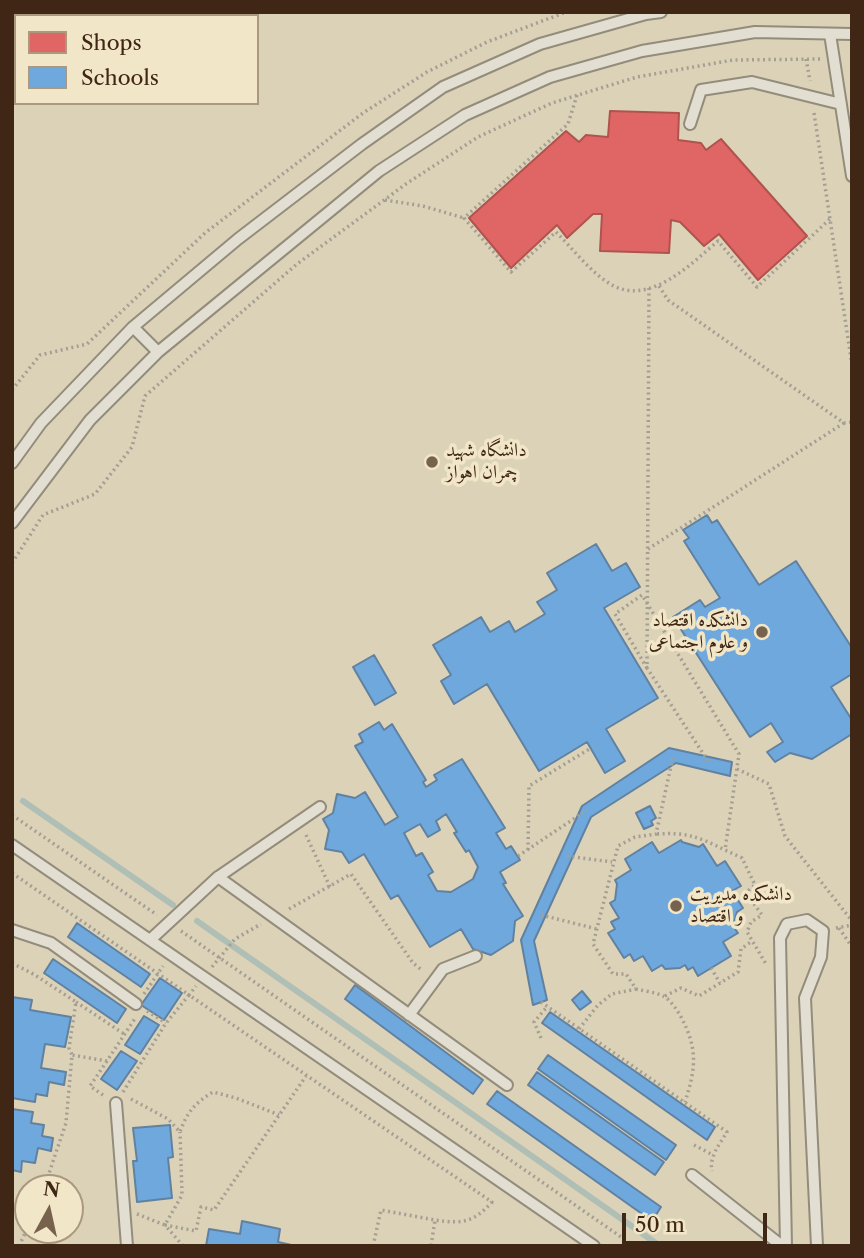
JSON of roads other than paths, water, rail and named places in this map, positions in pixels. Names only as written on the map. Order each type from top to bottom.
[{"type":"lane","points":[[12,463],[41,423],[133,327],[237,239],[362,144],[443,87],[540,44],[661,12]]},
{"type":"lane","points":[[12,523],[90,420],[158,352],[379,171],[465,115],[550,77],[642,51],[755,32],[852,34]]},
{"type":"lane","points":[[830,34],[852,176]]},
{"type":"lane","points":[[690,124],[701,89],[752,82],[841,104]]},
{"type":"lane","points":[[133,327],[158,352]]},
{"type":"lane","points":[[150,940],[218,877],[320,807]]},
{"type":"lane","points":[[12,845],[594,1246]]},
{"type":"lane","points":[[218,877],[507,1085]]},
{"type":"lane","points":[[784,1246],[779,938],[787,924],[807,919],[823,931],[821,957],[805,998],[817,1246]]},
{"type":"lane","points":[[12,930],[51,943],[136,1004]]},
{"type":"lane","points":[[409,1014],[443,969],[476,956]]},
{"type":"lane","points":[[116,1103],[127,1246]]},
{"type":"lane","points":[[692,1175],[784,1246]]},
{"type":"waterway","points":[[23,801],[173,905]]},
{"type":"waterway","points":[[197,921],[660,1246]]},
{"type":"place","name":"دانشگاه شهید چمران اهواز","points":[[432,462]]},
{"type":"place","name":"دانشکده اقتصاد و علوم اجتماعی","points":[[762,632]]},
{"type":"place","name":"دانشکده مدیریت و اقتصاد","points":[[676,906]]}]
